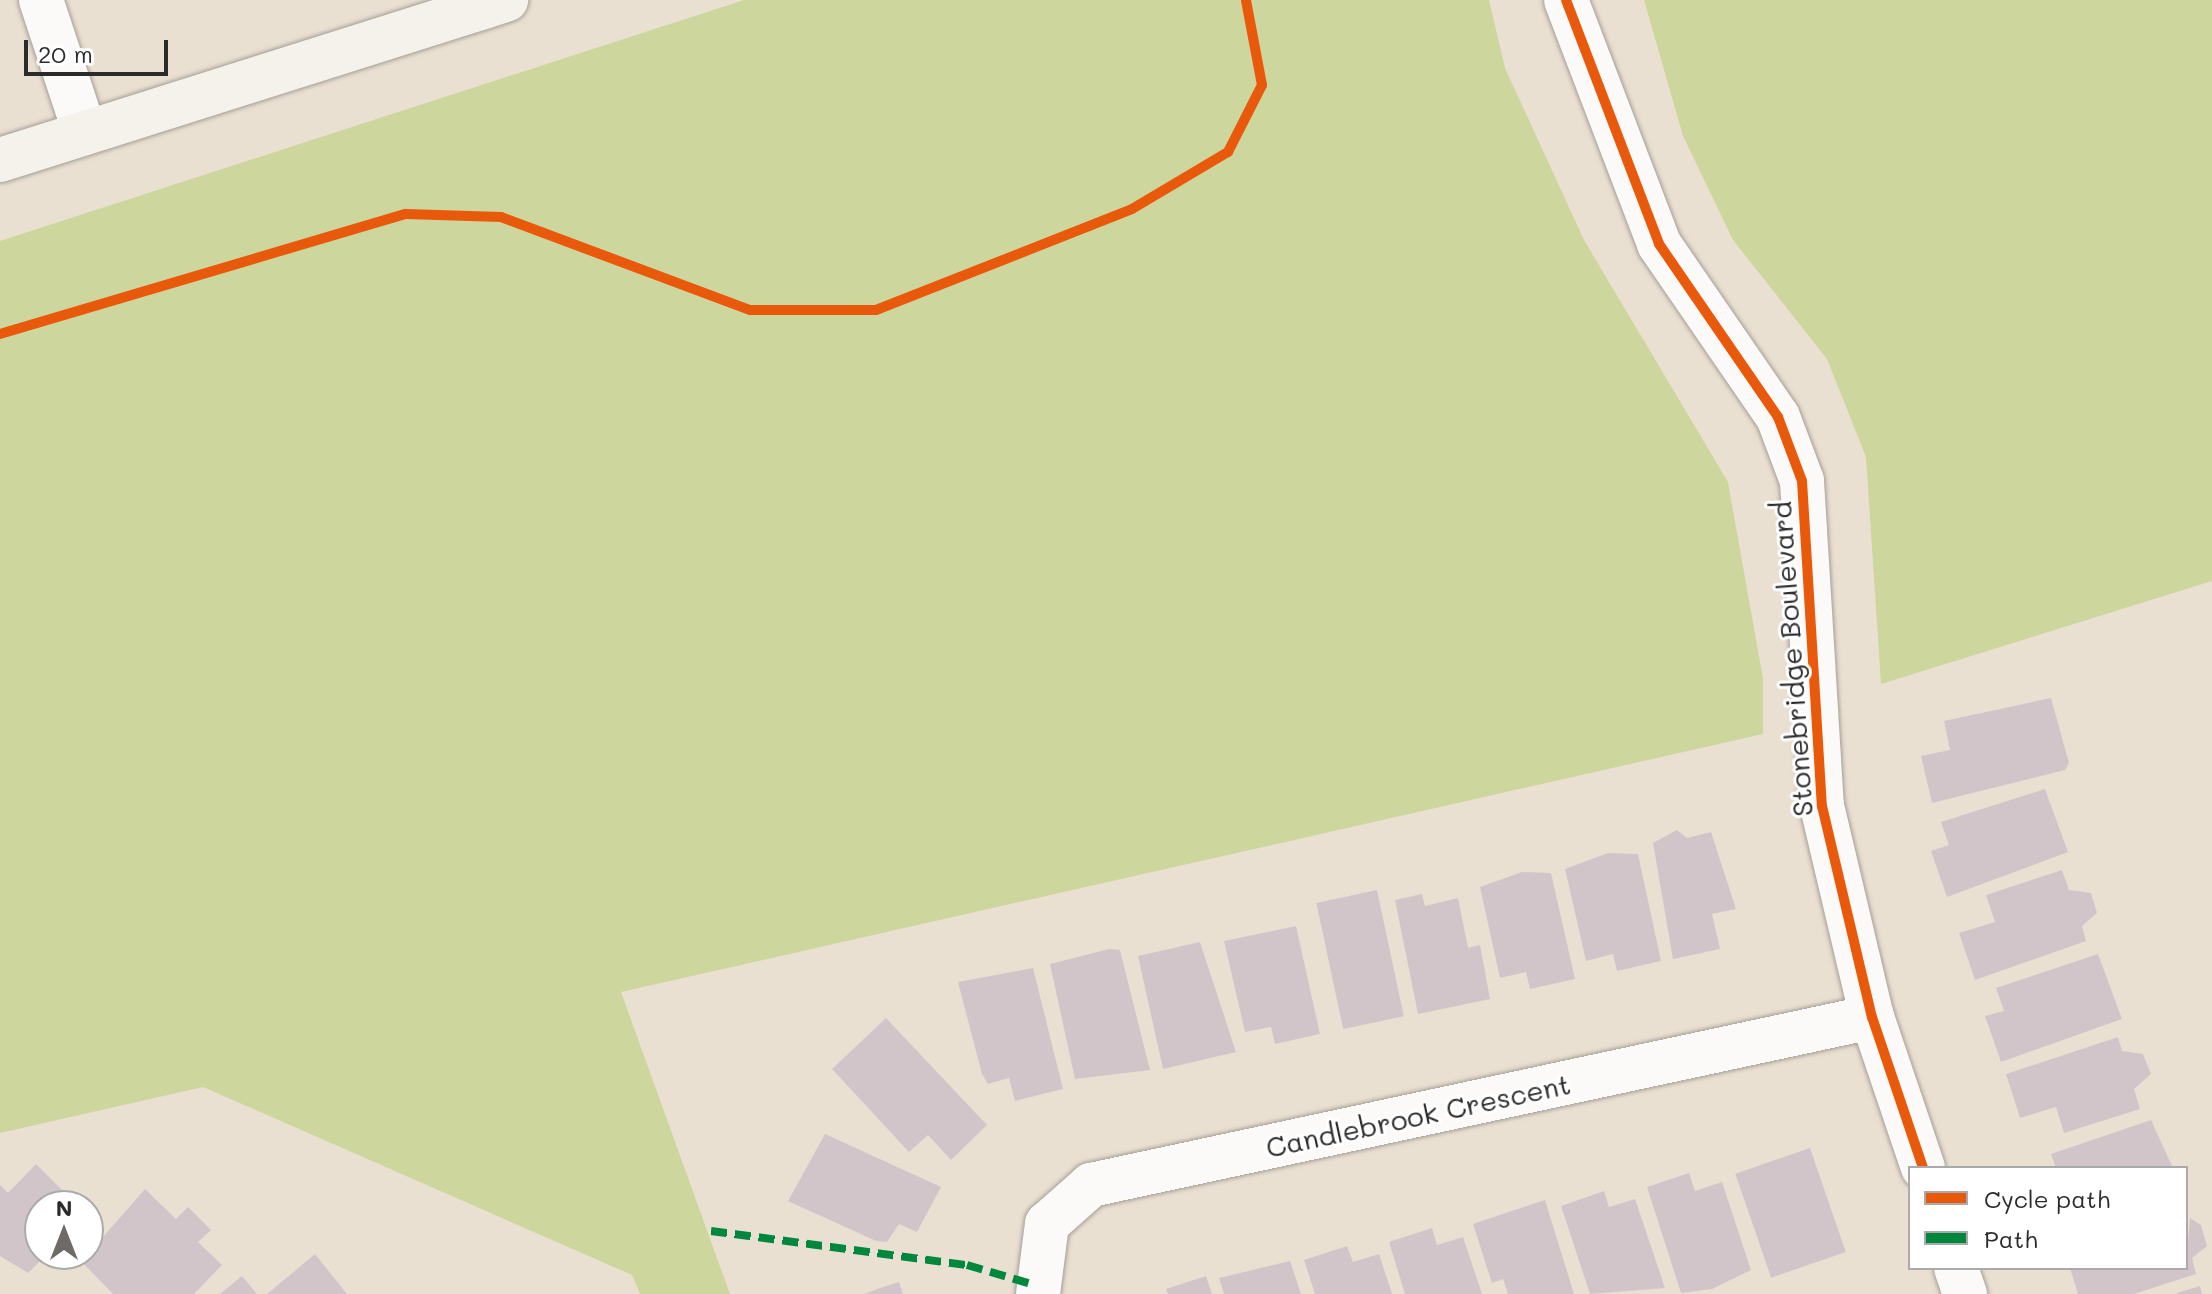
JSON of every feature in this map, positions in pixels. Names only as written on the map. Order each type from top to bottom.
[{"type":"main road","points":[[0,160],[506,0]]},
{"type":"street","points":[[41,0],[85,133]]},
{"type":"street","name":"Stonebridge Boulevard","points":[[1566,0],[1659,244],[1778,417],[1802,481],[1822,806],[1872,1017],[1922,1166]]},
{"type":"street","name":"Candlebrook Crescent","points":[[1038,1294],[1047,1224],[1091,1185],[1872,1017]]},
{"type":"street","points":[[1957,1270],[1965,1294]]},
{"type":"green space","points":[[744,0],[1489,0],[1505,68],[1584,240],[1728,482],[1763,679],[1763,734],[621,992],[730,1294],[640,1294],[632,1275],[203,1087],[0,1133],[0,241]]},
{"type":"green space","points":[[1644,0],[2212,0],[2212,581],[1881,684],[1866,457],[1827,359],[1733,240],[1683,136]]},
{"type":"building","points":[[2051,698],[2069,763],[2065,770],[1932,803],[1921,756],[1950,750],[1944,721]]},
{"type":"building","points":[[2045,789],[2068,852],[1947,897],[1931,851],[1949,845],[1941,822]]},
{"type":"building","points":[[1677,830],[1687,838],[1711,832],[1736,909],[1712,914],[1720,949],[1673,959],[1653,843]]},
{"type":"building","points":[[1608,853],[1638,854],[1661,961],[1617,971],[1613,954],[1586,961],[1565,869]]},
{"type":"building","points":[[2062,870],[2069,890],[2091,893],[2097,913],[2082,926],[2086,941],[1975,980],[1959,933],[1995,922],[1986,895]]},
{"type":"building","points":[[1522,872],[1551,873],[1575,979],[1530,989],[1526,972],[1500,978],[1480,887]]},
{"type":"building","points":[[1377,890],[1404,1016],[1343,1029],[1316,903]]},
{"type":"building","points":[[1422,894],[1425,906],[1458,898],[1468,948],[1480,945],[1490,999],[1418,1014],[1395,900]]},
{"type":"building","points":[[1296,926],[1320,1034],[1275,1044],[1271,1027],[1245,1032],[1224,941]]},
{"type":"building","points":[[1200,942],[1236,1052],[1163,1069],[1138,956]]},
{"type":"building","points":[[1109,949],[1120,950],[1150,1070],[1075,1079],[1050,964]]},
{"type":"building","points":[[2098,954],[2122,1019],[2001,1062],[1985,1016],[2004,1011],[1996,988]]},
{"type":"building","points":[[1033,968],[1063,1089],[1015,1101],[1009,1078],[988,1084],[982,1074],[958,982]]},
{"type":"building","points":[[886,1018],[987,1125],[951,1160],[928,1135],[909,1152],[832,1069]]},
{"type":"building","points":[[2118,1037],[2122,1051],[2143,1054],[2151,1074],[2134,1089],[2140,1109],[2064,1133],[2056,1107],[2020,1118],[2006,1074]]},
{"type":"building","points":[[2151,1120],[2172,1166],[2055,1166],[2051,1154]]},
{"type":"building","points":[[825,1134],[941,1187],[917,1232],[899,1224],[887,1242],[876,1241],[788,1201]]},
{"type":"building","points":[[1810,1148],[1846,1252],[1771,1278],[1735,1174]]},
{"type":"building","points":[[36,1164],[62,1190],[24,1190],[24,1270],[31,1270],[28,1273],[0,1256],[0,1185],[8,1193]]},
{"type":"building","points":[[1689,1173],[1695,1191],[1722,1182],[1751,1270],[1712,1289],[1681,1293],[1647,1187]]},
{"type":"building","points":[[145,1189],[176,1219],[188,1207],[211,1230],[198,1242],[222,1265],[194,1294],[113,1294],[90,1270],[104,1270],[104,1236]]},
{"type":"building","points":[[1604,1191],[1609,1207],[1635,1199],[1665,1288],[1590,1294],[1561,1206]]},
{"type":"building","points":[[1545,1200],[1574,1294],[1508,1294],[1503,1279],[1492,1283],[1473,1224]]},
{"type":"building","points":[[2190,1218],[2201,1225],[2207,1246],[2192,1258],[2196,1274],[2134,1294],[2078,1294],[2071,1270],[2188,1270]]},
{"type":"building","points":[[1432,1228],[1437,1245],[1463,1237],[1482,1294],[1405,1294],[1389,1242]]},
{"type":"building","points":[[1347,1246],[1353,1262],[1379,1254],[1392,1294],[1315,1294],[1304,1260]]},
{"type":"building","points":[[315,1254],[347,1294],[267,1294]]},
{"type":"building","points":[[1290,1261],[1301,1294],[1224,1294],[1219,1278]]},
{"type":"building","points":[[242,1276],[257,1294],[220,1294]]},
{"type":"building","points":[[1206,1276],[1212,1294],[1168,1294],[1166,1289]]},
{"type":"building","points":[[899,1282],[903,1294],[864,1294],[880,1288]]},
{"type":"building","points":[[2200,1286],[2202,1294],[2177,1294],[2177,1293]]},
{"type":"marked path","points":[[711,1231],[967,1265],[1035,1285]]},
{"type":"cycle path","points":[[0,334],[406,214],[501,217],[750,310],[876,310],[1132,209],[1228,152],[1262,85],[1246,0]]},
{"type":"cycle path","points":[[1566,0],[1659,244],[1778,417],[1802,481],[1822,806],[1872,1017],[1922,1166]]}]
